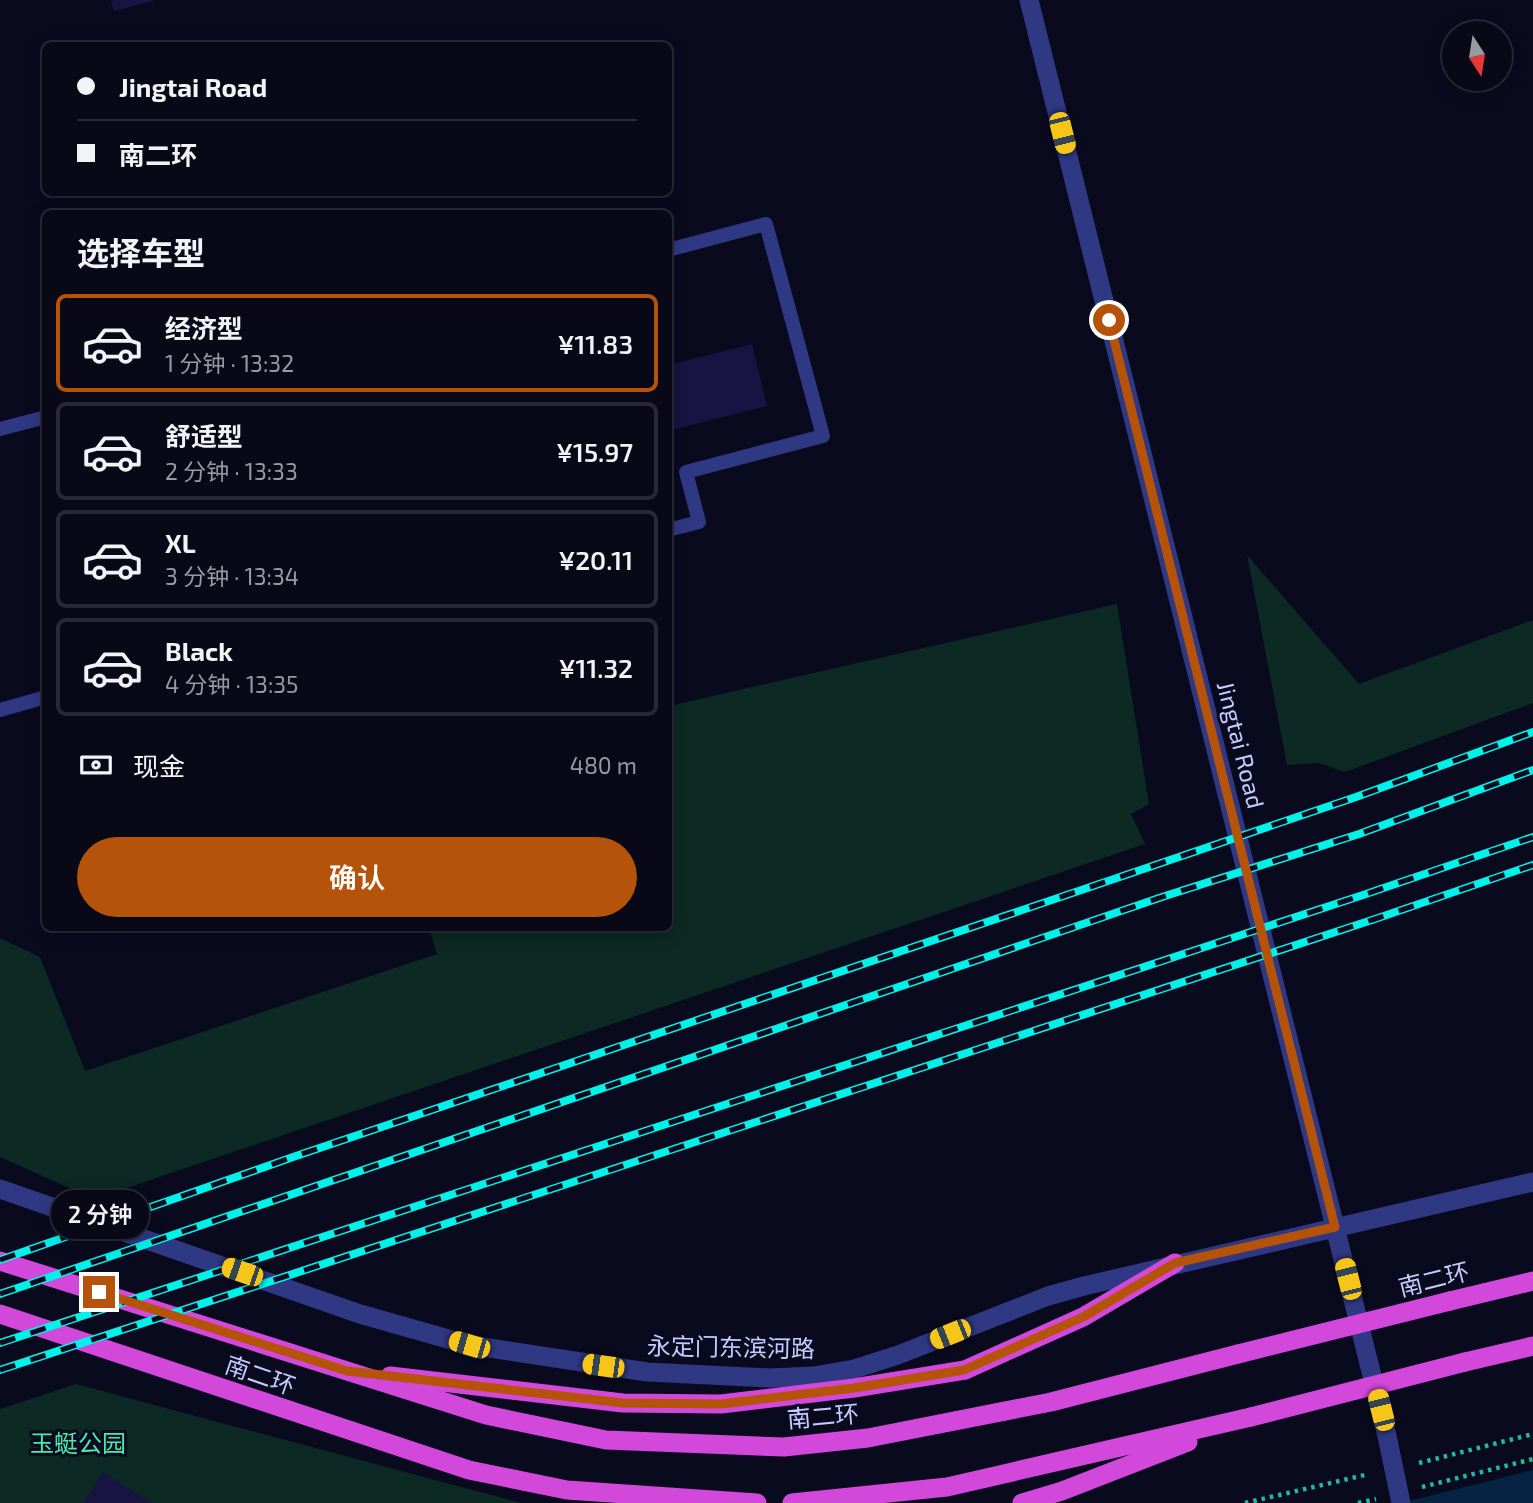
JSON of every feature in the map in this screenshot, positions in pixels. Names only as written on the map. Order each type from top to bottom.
[{"type":"highway","name":"南二环","points":[[0,1261],[486,1415],[606,1440],[785,1447],[868,1438],[1051,1402],[1533,1281]]},
{"type":"highway","points":[[347,1371],[623,1403],[721,1404],[854,1388],[964,1370],[1083,1317],[1175,1263]]},
{"type":"highway","name":"南二环","points":[[0,1314],[469,1470],[567,1490],[757,1503]]},
{"type":"highway","points":[[792,1503],[947,1487],[1251,1417],[1533,1346]]},
{"type":"highway","points":[[1022,1503],[1062,1491],[1251,1417]]},
{"type":"highway","points":[[567,1490],[600,1503]]},
{"type":"street","name":"Jingtai Road","points":[[1029,0],[1399,1492]]},
{"type":"street","name":"永定门东滨河路","points":[[0,1189],[360,1314],[469,1345],[647,1372],[770,1378],[814,1376],[854,1369],[898,1355],[1048,1296],[1175,1263],[1533,1182]]},
{"type":"lane","points":[[672,249],[766,224],[823,436],[686,472],[699,522],[672,529]]},
{"type":"lane","points":[[0,429],[42,418]]},
{"type":"lane","points":[[0,710],[42,698]]},
{"type":"path","points":[[1358,1503],[1533,1459]]},
{"type":"green space","points":[[1247,555],[1359,684],[1533,620],[1533,703],[1345,772],[1319,763],[1287,765]]},
{"type":"green space","points":[[1117,604],[1149,804],[1131,814],[1145,844],[94,1199],[0,1157],[0,938],[40,957],[85,1071],[437,954],[430,931],[672,931],[672,705]]},
{"type":"green space","name":"玉蜓公园","points":[[76,1384],[521,1503],[0,1503],[0,1409]]},
{"type":"water","points":[[1533,1470],[1533,1503],[1401,1503]]},
{"type":"building","points":[[111,0],[153,0],[153,1],[114,11]]},
{"type":"building","points":[[752,344],[767,406],[672,430],[672,364]]},
{"type":"building","points":[[103,1472],[152,1503],[83,1503]]},
{"type":"railway","points":[[0,1260],[296,1156],[1356,797],[1533,732]]},
{"type":"railway","points":[[0,1294],[1162,897],[1359,834],[1533,770]]},
{"type":"railway","points":[[0,1343],[1533,837]]},
{"type":"railway","points":[[0,1370],[1533,865]]},
{"type":"route","points":[[99,1292],[347,1371],[623,1403],[721,1404],[854,1388],[964,1370],[1083,1317],[1175,1263],[1335,1227],[1109,320]]}]
